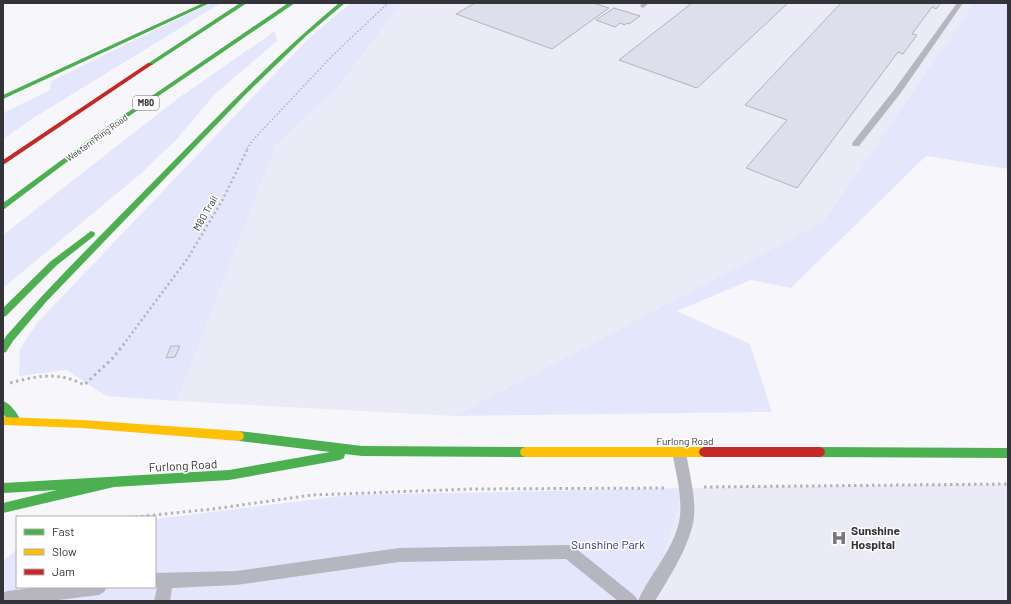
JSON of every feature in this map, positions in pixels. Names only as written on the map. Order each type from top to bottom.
[{"type":"main road","points":[[3,97],[207,3]]},
{"type":"main road","points":[[3,163],[157,59],[244,3]]},
{"type":"main road","name":"Western Ring Road","points":[[3,207],[121,120],[292,3]]},
{"type":"main road","points":[[3,349],[10,338],[43,300],[244,93],[304,35],[342,3]]},
{"type":"main road","points":[[3,314],[54,263],[161,179]]},
{"type":"main road","points":[[3,405],[16,421]]},
{"type":"main road","name":"Furlong Road","points":[[3,421],[230,436],[362,451],[1008,453]]},
{"type":"main road","name":"Furlong Road","points":[[3,488],[229,475],[362,451]]},
{"type":"main road","points":[[3,508],[113,482]]},
{"type":"lane","points":[[856,144],[897,92],[960,3]]},
{"type":"lane","points":[[646,601],[682,534],[687,516],[679,452]]},
{"type":"lane","points":[[162,601],[160,581],[236,578],[399,555],[569,552],[630,601]]},
{"type":"lane","points":[[5,601],[7,599],[91,588]]},
{"type":"path","name":"M80 Trail","points":[[19,381],[45,375],[59,375],[70,377],[84,385],[112,359],[188,258],[223,199],[239,164],[252,141],[333,55],[388,3]]},
{"type":"path","points":[[145,516],[206,510],[312,495],[346,493],[472,489],[1008,484]]},
{"type":"shaded area","points":[[402,3],[974,3],[823,222],[454,416],[177,401],[276,145],[338,87]]},
{"type":"shaded area","name":"Sunshine Hospital","points":[[1008,484],[1008,601],[644,601],[654,588],[684,488]]},
{"type":"green space","points":[[211,3],[221,3],[30,120],[3,139],[3,113],[50,90],[51,81]]},
{"type":"green space","points":[[351,3],[402,3],[338,87],[276,145],[177,401],[106,396],[67,370],[19,376],[20,349],[37,323],[310,37]]},
{"type":"green space","points":[[974,3],[1008,3],[1008,169],[926,156],[791,288],[751,280],[677,311],[750,344],[772,412],[454,416],[823,222]]},
{"type":"green space","points":[[275,31],[277,41],[215,94],[177,139],[138,176],[3,288],[3,235],[177,99]]},
{"type":"green space","name":"Sunshine Park","points":[[684,488],[654,588],[644,601],[3,601],[3,561],[16,550],[16,588],[156,588],[156,519],[350,495]]},
{"type":"building","points":[[475,3],[593,3],[609,8],[552,49],[456,14]]},
{"type":"building","points":[[692,3],[788,3],[697,88],[619,60]]},
{"type":"building","points":[[841,3],[941,3],[936,9],[932,7],[912,34],[917,35],[903,54],[898,52],[797,188],[746,168],[787,120],[745,105]]},
{"type":"building","points":[[614,8],[640,16],[629,24],[627,23],[625,25],[620,23],[615,27],[596,20]]},
{"type":"building","points":[[171,346],[180,346],[175,357],[166,358]]},
{"type":"traffic: fast","points":[[3,97],[207,3]]},
{"type":"traffic: fast","points":[[150,64],[244,3]]},
{"type":"traffic: fast","points":[[3,207],[114,124],[292,3]]},
{"type":"traffic: fast","points":[[3,349],[10,338],[43,300],[244,93],[304,35],[342,3]]},
{"type":"traffic: fast","points":[[3,314],[54,263],[91,234]]},
{"type":"traffic: fast","points":[[3,405],[16,421]]},
{"type":"traffic: fast","points":[[239,436],[362,451],[525,452]]},
{"type":"traffic: fast","points":[[820,452],[1008,453]]},
{"type":"traffic: fast","points":[[3,488],[229,475],[340,455]]},
{"type":"traffic: fast","points":[[3,508],[113,482]]},
{"type":"traffic: slow","points":[[3,421],[82,424],[239,436]]},
{"type":"traffic: slow","points":[[525,452],[704,452]]},
{"type":"traffic: jam","points":[[3,163],[150,64]]},
{"type":"traffic: jam","points":[[704,452],[820,452]]},
{"type":"place","name":"Sunshine Hospital","points":[[839,538]]}]
